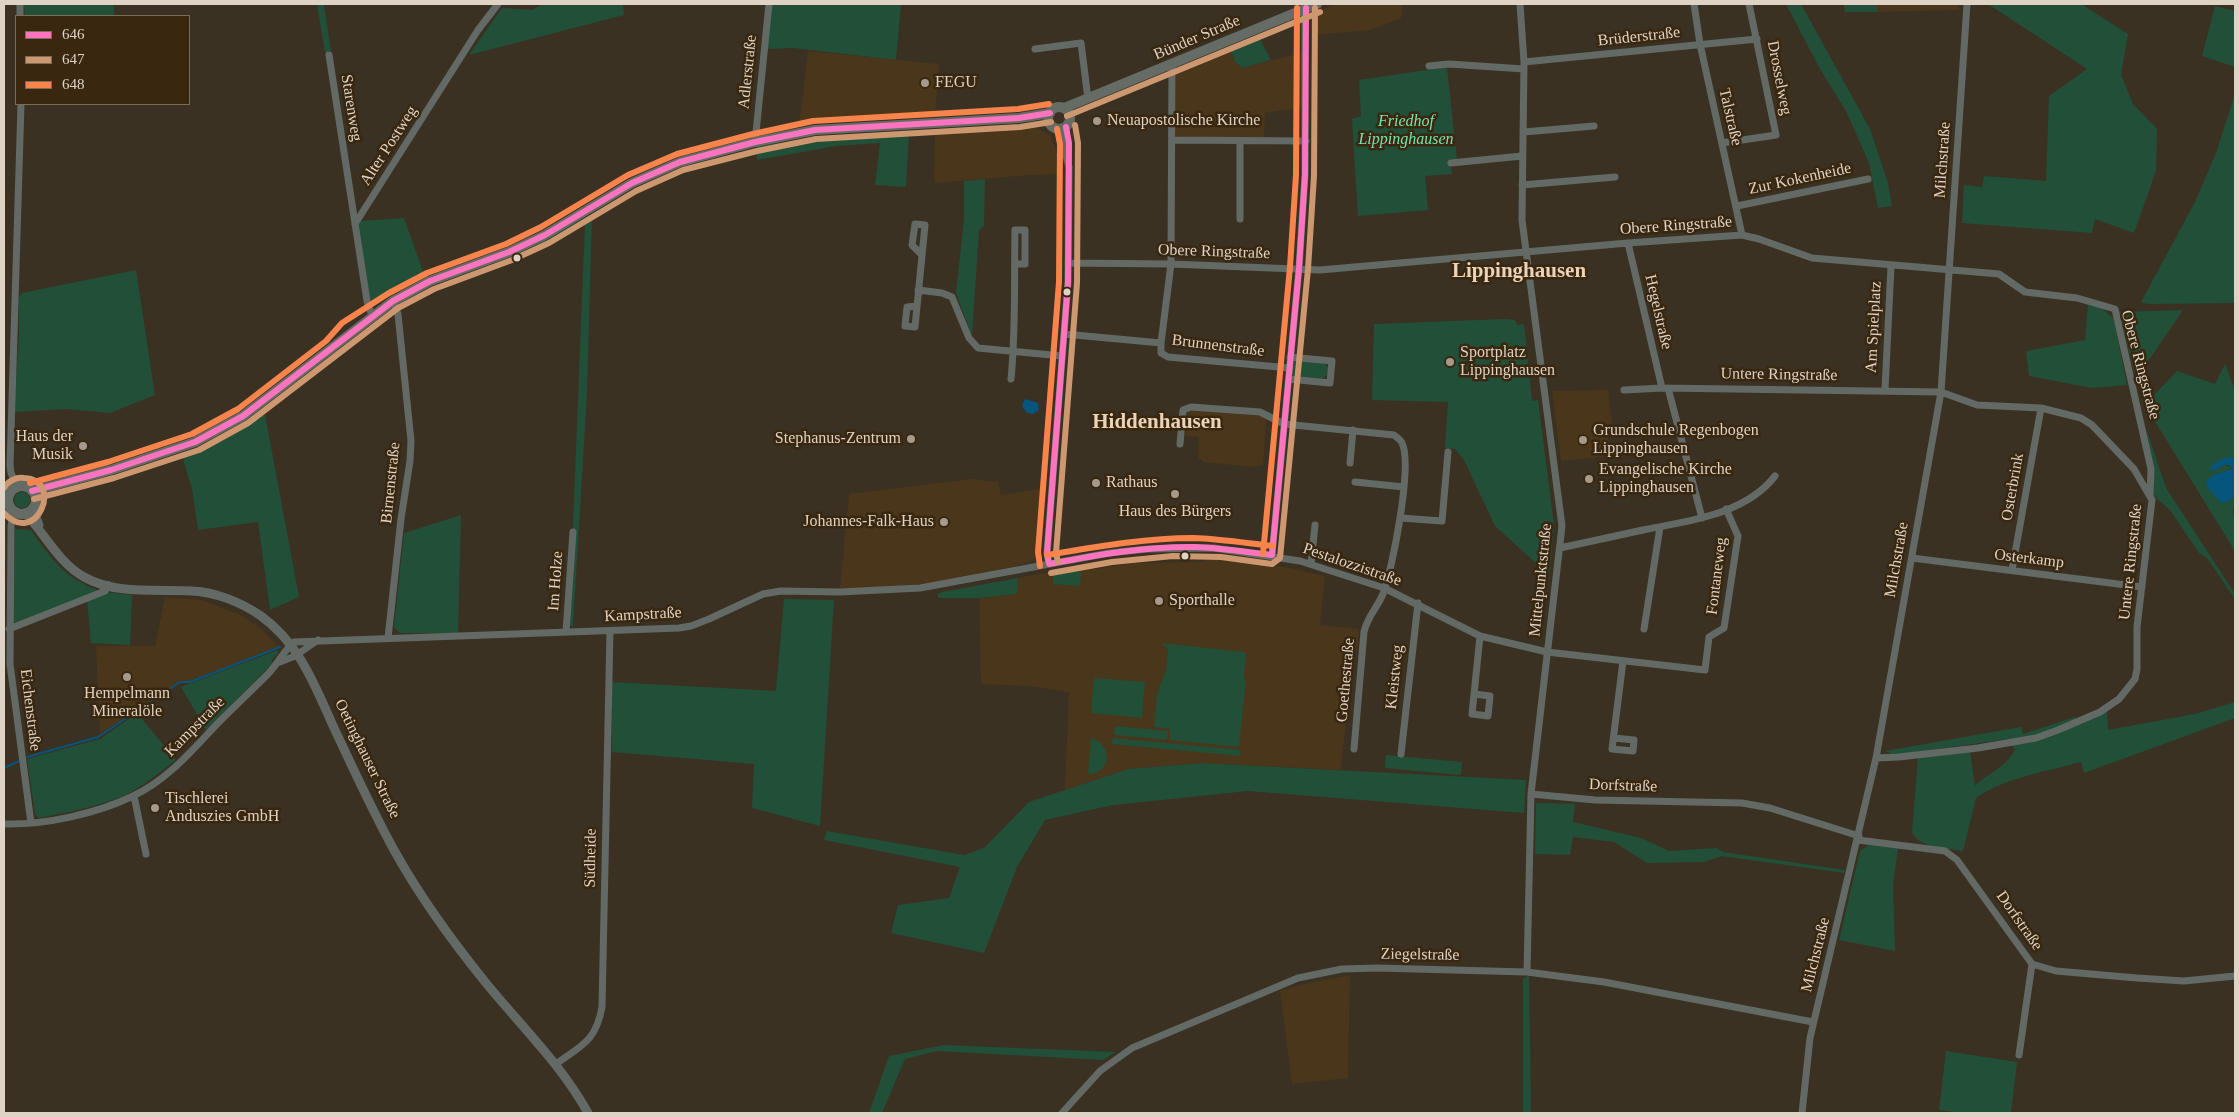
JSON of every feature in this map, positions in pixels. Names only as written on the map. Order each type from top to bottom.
[{"type":"main road","name":"Bünder Straße","points":[[1066,112],[1088,99],[1172,65],[1305,6],[1317,4]]},
{"type":"main road","points":[[1056,108],[1066,112],[1070,121],[1062,128],[1052,127],[1049,117],[1056,108]]},
{"type":"main road","points":[[28,505],[62,484],[195,442],[243,416],[332,346],[348,330],[370,318],[394,301],[430,281],[509,252],[545,235],[632,183],[680,162],[755,142],[815,130],[1049,117]]},
{"type":"main road","points":[[23,486],[28,505],[9,496],[23,486]]},
{"type":"street","name":"Alter Postweg","points":[[354,224],[478,30],[498,4]]},
{"type":"street","name":"Adlerstraße","points":[[755,142],[769,4]]},
{"type":"street","name":"Mittelpunktstraße","points":[[1520,4],[1524,65],[1522,220],[1562,526],[1531,794],[1527,972]]},
{"type":"street","name":"Talstraße","points":[[1694,4],[1700,44],[1742,235]]},
{"type":"street","name":"Drosselweg","points":[[1722,143],[1776,135],[1749,4]]},
{"type":"street","name":"Milchstraße","points":[[1802,1113],[1806,1063],[1813,1022],[1859,838],[1876,758],[1941,392],[1967,4]]},
{"type":"street","points":[[1272,555],[1299,268],[1306,141],[1305,6]]},
{"type":"street","name":"Brüderstraße","points":[[1429,66],[1449,64],[1524,65],[1757,39]]},
{"type":"street","points":[[1035,49],[1081,43],[1088,99]]},
{"type":"street","name":"Starenweg","points":[[329,55],[354,224]]},
{"type":"street","name":"Brunnenstraße","points":[[1172,65],[1171,264],[1161,353],[1168,357],[1290,368]]},
{"type":"street","points":[[9,496],[21,105]]},
{"type":"street","points":[[1524,132],[1594,126]]},
{"type":"street","points":[[1049,564],[1047,553],[1068,263],[1068,160],[1062,128]]},
{"type":"street","points":[[1173,140],[1306,141]]},
{"type":"street","points":[[1240,140],[1240,219]]},
{"type":"street","points":[[1450,163],[1522,156]]},
{"type":"street","points":[[1522,185],[1615,177]]},
{"type":"street","name":"Zur Kokenheide","points":[[1737,206],[1868,179]]},
{"type":"street","points":[[354,224],[370,318]]},
{"type":"street","points":[[1011,379],[1014,352],[1015,230],[1025,230],[1025,264],[1015,264]]},
{"type":"street","name":"Obere Ringstraße","points":[[1068,263],[1171,264],[1320,270],[1742,235],[1759,239],[1812,258],[1999,274],[2025,292],[2077,298],[2115,309],[2151,469],[2150,495]]},
{"type":"street","name":"Hegelstraße","points":[[1628,243],[1665,388],[1702,518]]},
{"type":"street","points":[[917,306],[922,255]]},
{"type":"street","name":"Am Spielplatz","points":[[1885,390],[1892,266]]},
{"type":"street","points":[[918,290],[942,293],[952,297],[974,345],[985,350],[1062,356]]},
{"type":"street","name":"Birnenstraße","points":[[388,638],[411,441],[398,314],[394,301]]},
{"type":"street","points":[[1064,334],[1161,343]]},
{"type":"street","points":[[1289,379],[1330,383],[1332,361],[1290,357]]},
{"type":"street","name":"Untere Ringstraße","points":[[1624,390],[1665,388],[1941,392],[1977,404],[2041,408],[2081,418],[2092,425],[2134,469],[2152,500],[2142,588],[2135,679],[2119,698],[2106,709],[2036,738],[1978,748],[1876,758]]},
{"type":"street","points":[[1180,444],[1183,410],[1191,406],[1260,412],[1284,424]]},
{"type":"street","name":"Osterbrink","points":[[2012,570],[2041,408]]},
{"type":"street","name":"Goethestraße","points":[[1284,424],[1394,435],[1402,443],[1404,487],[1401,518],[1383,594],[1366,622],[1354,749]]},
{"type":"street","points":[[1350,463],[1353,430]]},
{"type":"street","points":[[1401,518],[1442,521],[1448,452]]},
{"type":"street","points":[[1560,548],[1702,518],[1726,510],[1766,487],[1775,476]]},
{"type":"street","points":[[1355,482],[1404,487]]},
{"type":"street","name":"Oetinghauser Straße","points":[[28,505],[43,534],[62,560],[86,578],[109,586],[142,590],[194,591],[211,594],[245,606],[261,616],[291,644],[308,671],[387,836],[411,877],[454,942],[556,1064],[588,1113]]},
{"type":"street","name":"Eichenstraße","points":[[28,505],[11,526],[7,665],[31,823]]},
{"type":"street","name":"Fontaneweg","points":[[1705,670],[1709,637],[1724,628],[1738,536],[1726,510]]},
{"type":"street","points":[[1311,564],[1315,525]]},
{"type":"street","points":[[1644,629],[1660,527]]},
{"type":"street","name":"Im Holze","points":[[566,632],[573,532]]},
{"type":"street","name":"Pestalozzistraße","points":[[1049,564],[1109,553],[1154,548],[1214,548],[1272,555],[1311,564],[1384,588],[1418,603],[1480,636],[1547,652],[1705,670]]},
{"type":"street","name":"Osterkamp","points":[[1912,558],[2142,588]]},
{"type":"street","name":"Kampstraße","points":[[4,824],[51,821],[97,809],[134,796],[181,762],[196,748],[218,723],[280,662],[291,644],[306,640],[610,631],[691,626],[763,594],[781,591],[839,592],[920,588],[1049,564]]},
{"type":"street","points":[[9,629],[105,591],[109,586]]},
{"type":"street","name":"Kleistweg","points":[[1401,754],[1418,603]]},
{"type":"street","name":"Südheide","points":[[556,1064],[592,1037],[599,1024],[602,1007],[610,631]]},
{"type":"street","points":[[1474,694],[1480,636]]},
{"type":"street","name":"Kampstraße","points":[[280,662],[298,654],[318,640]]},
{"type":"street","points":[[1614,738],[1623,661]]},
{"type":"street","name":"Dorfstraße","points":[[1531,794],[1595,800],[1742,803],[1770,808],[1859,838],[1945,851],[1957,860],[2032,964],[2056,971],[2184,981],[2235,976]]},
{"type":"street","points":[[134,796],[146,854]]},
{"type":"street","points":[[2019,1055],[2032,964]]},
{"type":"street","name":"Ziegelstraße","points":[[1062,1113],[1100,1071],[1132,1048],[1298,978],[1342,969],[1377,968],[1527,972],[1604,982],[1813,1022]]},
{"type":"shaded area","points":[[1336,4],[1403,4],[1401,18],[1370,30],[1312,35],[1311,14]]},
{"type":"shaded area","points":[[1877,4],[1959,4],[1959,10],[1877,12]]},
{"type":"shaded area","points":[[1231,49],[1234,59],[1242,68],[1304,52],[1304,107],[1265,113],[1264,137],[1181,138],[1177,136],[1175,133],[1176,72]]},
{"type":"shaded area","points":[[808,51],[939,64],[935,116],[902,115],[840,119],[799,126]]},
{"type":"shaded area","points":[[1013,126],[1034,127],[1050,135],[1059,157],[1060,174],[934,183],[935,130]]},
{"type":"shaded area","name":"Grundschule Regenbogen Lippinghausen","points":[[1608,390],[1612,424],[1607,425],[1610,456],[1561,461],[1552,391]]},
{"type":"shaded area","points":[[1192,410],[1260,416],[1266,419],[1263,465],[1252,467],[1204,462],[1198,457],[1199,437],[1185,436],[1187,414]]},
{"type":"shaded area","name":"Johannes-Falk-Haus","points":[[972,479],[998,482],[1001,495],[1045,488],[1040,550],[1032,561],[935,582],[889,587],[840,588],[849,494]]},
{"type":"shaded area","points":[[4,511],[6,515],[6,559],[4,559]]},
{"type":"shaded area","points":[[1212,558],[1285,567],[1325,576],[1320,625],[1359,629],[1357,651],[1353,650],[1341,770],[1201,763],[1128,769],[1065,790],[1069,692],[1028,686],[981,684],[979,598],[1016,594],[1018,578],[1053,571],[1078,568],[1097,569],[1133,563],[1202,562]]},
{"type":"shaded area","points":[[165,597],[201,600],[239,614],[259,627],[279,647],[190,681],[180,681],[100,734],[96,646],[155,646]]},
{"type":"shaded area","points":[[1350,975],[1348,1078],[1292,1084],[1280,991]]},
{"type":"green space","points":[[24,4],[114,4],[114,15],[25,15]]},
{"type":"green space","points":[[317,4],[324,4],[331,51],[325,53]]},
{"type":"green space","points":[[543,4],[623,4],[624,15],[469,55],[502,8],[532,10]]},
{"type":"green space","points":[[772,4],[901,4],[896,60],[793,48],[767,49]]},
{"type":"green space","points":[[1786,4],[1801,4],[1870,129],[1888,183],[1892,206],[1878,208],[1869,163],[1846,111],[1820,69]]},
{"type":"green space","points":[[1844,4],[1877,4],[1877,12],[1845,12]]},
{"type":"green space","points":[[1988,4],[2081,4],[2128,34],[2121,75],[2133,104],[2157,129],[2156,171],[2134,233],[2095,219],[2092,233],[1962,223],[1964,185],[1982,187],[1984,176],[2046,181],[2049,96],[2087,69]]},
{"type":"green space","points":[[2215,6],[2235,11],[2235,67],[2202,56]]},
{"type":"green space","points":[[1259,37],[1271,60],[1242,68],[1234,60],[1231,49]]},
{"type":"green space","name":"Friedhof Lippinghausen","points":[[1447,67],[1457,160],[1450,160],[1452,174],[1425,176],[1428,210],[1358,216],[1352,119],[1361,116],[1359,80]]},
{"type":"green space","points":[[2235,94],[2235,303],[2148,304],[2141,302],[2195,202],[2216,153]]},
{"type":"green space","points":[[909,133],[906,187],[875,185],[880,143],[836,146],[757,160],[756,146],[836,136]]},
{"type":"green space","points":[[985,179],[984,226],[979,230],[972,336],[956,293],[964,219],[964,181]]},
{"type":"green space","points":[[592,214],[587,394],[573,626],[569,626],[585,222],[516,260],[519,254]]},
{"type":"green space","points":[[404,218],[424,274],[371,305],[358,225],[360,221]]},
{"type":"green space","points":[[136,270],[155,395],[110,413],[65,409],[14,412],[19,334],[19,297],[22,293]]},
{"type":"green space","points":[[2088,305],[2100,307],[2114,319],[2127,385],[2092,388],[2029,376],[2026,351],[2085,340]]},
{"type":"green space","points":[[2183,310],[2142,370],[2138,373],[2134,372],[2119,312]]},
{"type":"green space","points":[[1515,320],[1517,325],[1524,324],[1532,401],[1538,400],[1554,525],[1549,575],[1495,526],[1464,460],[1455,449],[1445,448],[1448,402],[1372,400],[1374,324]]},
{"type":"green space","points":[[1294,361],[1323,363],[1328,367],[1328,374],[1322,379],[1294,376]]},
{"type":"green space","points":[[2225,364],[2235,390],[2235,466],[2233,458],[2214,463],[2212,471],[2224,465],[2231,467],[2230,470],[2214,475],[2219,502],[2229,501],[2235,495],[2233,513],[2235,516],[2235,551],[2141,399],[2150,399],[2177,371],[2215,384]]},
{"type":"green space","points":[[264,409],[299,597],[270,610],[258,522],[198,530],[192,489],[182,456],[215,443]]},
{"type":"green space","points":[[2146,428],[2166,488],[2235,594],[2235,599],[2207,558],[2199,553],[2170,510],[2154,496]]},
{"type":"green space","points":[[19,492],[25,492],[30,497],[28,506],[19,508],[14,503],[14,497]]},
{"type":"green space","points":[[461,515],[458,633],[400,633],[394,627],[404,533]]},
{"type":"green space","points":[[15,529],[31,530],[60,567],[77,580],[100,591],[15,623],[13,621]]},
{"type":"green space","points":[[1078,568],[1081,573],[1080,586],[1053,584],[1053,571]]},
{"type":"green space","points":[[1018,578],[1017,594],[979,598],[938,598],[938,594],[942,592]]},
{"type":"green space","points":[[105,592],[132,595],[130,645],[91,643],[87,600]]},
{"type":"green space","points":[[784,599],[834,600],[820,826],[752,808],[754,764],[612,752],[612,682],[776,691]]},
{"type":"green space","points":[[1162,643],[1243,652],[1246,654],[1244,679],[1246,680],[1239,747],[1170,740],[1170,729],[1154,727],[1157,694],[1166,670],[1168,650]]},
{"type":"green space","points":[[278,650],[278,653],[271,661],[273,663],[206,730],[181,687]]},
{"type":"green space","points":[[1094,678],[1145,682],[1142,718],[1091,713]]},
{"type":"green space","points":[[2235,702],[2235,718],[2084,773],[2081,762],[2013,780],[1988,791],[1976,798],[1963,851],[1927,845],[1916,838],[1912,832],[1918,757],[1970,752],[1975,786],[2006,762],[2015,750],[2008,739],[1895,755],[1885,751],[2021,727],[2023,734],[2075,717],[2080,723],[2107,710],[2108,730],[2195,714]]},
{"type":"green space","points":[[137,713],[176,760],[125,795],[94,806],[39,818],[35,814],[27,759],[100,739]]},
{"type":"green space","points":[[1115,726],[1168,731],[1167,740],[1114,735]]},
{"type":"green space","points":[[1091,738],[1103,746],[1107,758],[1102,769],[1096,773],[1088,774]]},
{"type":"green space","points":[[1113,738],[1241,750],[1240,756],[1112,744]]},
{"type":"green space","points":[[1386,755],[1462,762],[1461,775],[1385,768]]},
{"type":"green space","points":[[1201,763],[1526,780],[1524,813],[1248,791],[1113,805],[1045,820],[1017,867],[984,953],[891,933],[898,905],[949,898],[960,867],[824,840],[827,831],[964,855],[984,848],[1029,802],[1128,769]]},
{"type":"green space","points":[[1536,803],[1575,804],[1573,822],[1641,838],[1669,851],[1717,848],[1723,852],[1845,870],[1844,873],[1721,856],[1704,862],[1647,863],[1614,842],[1573,837],[1570,855],[1535,854]]},
{"type":"green space","points":[[1868,845],[1898,848],[1893,885],[1895,951],[1839,940],[1860,851]]},
{"type":"green space","points":[[1529,975],[1531,1113],[1523,1113],[1523,979]]},
{"type":"green space","points":[[944,1045],[1116,1052],[1103,1060],[937,1051],[905,1059],[882,1113],[869,1113],[889,1056]]},
{"type":"green space","points":[[1946,1051],[2017,1062],[2011,1113],[1962,1113],[1939,1110]]},
{"type":"water","points":[[1025,399],[1038,403],[1039,410],[1033,414],[1027,413],[1022,406]]},
{"type":"water","points":[[2228,457],[2233,458],[2235,466],[2235,495],[2229,501],[2221,503],[2208,488],[2206,481],[2214,475],[2232,469],[2229,465],[2224,465],[2213,471],[2210,469],[2214,463]]},
{"type":"waterway","points":[[27,757],[98,737],[180,682],[190,682],[280,647]]},
{"type":"waterway","points":[[4,768],[19,761]]},
{"type":"transit line","name":"648","points":[[1263,554],[1290,267],[1296,175],[1297,8]]},
{"type":"transit line","name":"646","points":[[1272,555],[1299,268],[1305,175],[1306,8]]},
{"type":"transit line","name":"647","points":[[1051,573],[1112,562],[1173,556],[1221,557],[1272,564],[1280,558],[1308,269],[1314,176],[1315,8]]},
{"type":"transit line","name":"647","points":[[1067,116],[1320,12]]},
{"type":"transit line","name":"648","points":[[30,483],[108,462],[192,434],[238,409],[326,341],[342,323],[389,293],[427,273],[506,244],[541,227],[628,175],[677,154],[753,134],[813,121],[1018,109],[1049,104]]},
{"type":"transit line","name":"646","points":[[32,491],[111,470],[195,442],[243,416],[393,301],[430,281],[509,252],[545,235],[632,183],[680,162],[755,142],[815,130],[1019,118],[1050,113]]},
{"type":"transit line","name":"647","points":[[34,499],[114,478],[199,450],[248,423],[398,308],[434,289],[512,260],[549,243],[636,191],[683,170],[757,151],[816,139],[1020,127],[1051,122]]},
{"type":"transit line","name":"647","points":[[1058,562],[1056,553],[1077,283],[1078,143],[1075,125]]},
{"type":"transit line","name":"646","points":[[1049,564],[1047,553],[1068,282],[1069,143],[1066,127]]},
{"type":"transit line","name":"648","points":[[1040,566],[1038,552],[1059,282],[1060,144],[1057,129]]},
{"type":"transit line","name":"647","points":[[4,488],[13,480],[24,478],[36,482],[43,489],[44,499],[41,509],[35,518],[26,523],[16,522],[4,513]]},
{"type":"transit line","name":"648","points":[[1047,555],[1175,538],[1213,539],[1273,546]]},
{"type":"transit line","name":"646","points":[[1049,564],[1122,552],[1177,547],[1214,548],[1272,555]]},
{"type":"place","name":"FEGU","points":[[925,83]]},
{"type":"place","name":"Neuapostolische Kirche","points":[[1097,121]]},
{"type":"place","name":"Sportplatz Lippinghausen","points":[[1450,362]]},
{"type":"place","name":"Stephanus-Zentrum","points":[[911,439]]},
{"type":"place","name":"Grundschule Regenbogen Lippinghausen","points":[[1583,440]]},
{"type":"place","name":"Haus der Musik","points":[[83,446]]},
{"type":"place","name":"Evangelische Kirche Lippinghausen","points":[[1589,479]]},
{"type":"place","name":"Rathaus","points":[[1096,483]]},
{"type":"place","name":"Haus des Bürgers","points":[[1175,494]]},
{"type":"place","name":"Johannes-Falk-Haus","points":[[944,522]]},
{"type":"place","name":"Sporthalle","points":[[1159,601]]},
{"type":"place","name":"Hempelmann Mineralöle","points":[[127,677]]},
{"type":"place","name":"Tischlerei Anduszies GmbH","points":[[155,808]]},
{"type":"district","name":"Lippinghausen","points":[[1519,272]]},
{"type":"district","name":"Hiddenhausen","points":[[1157,423]]}]
